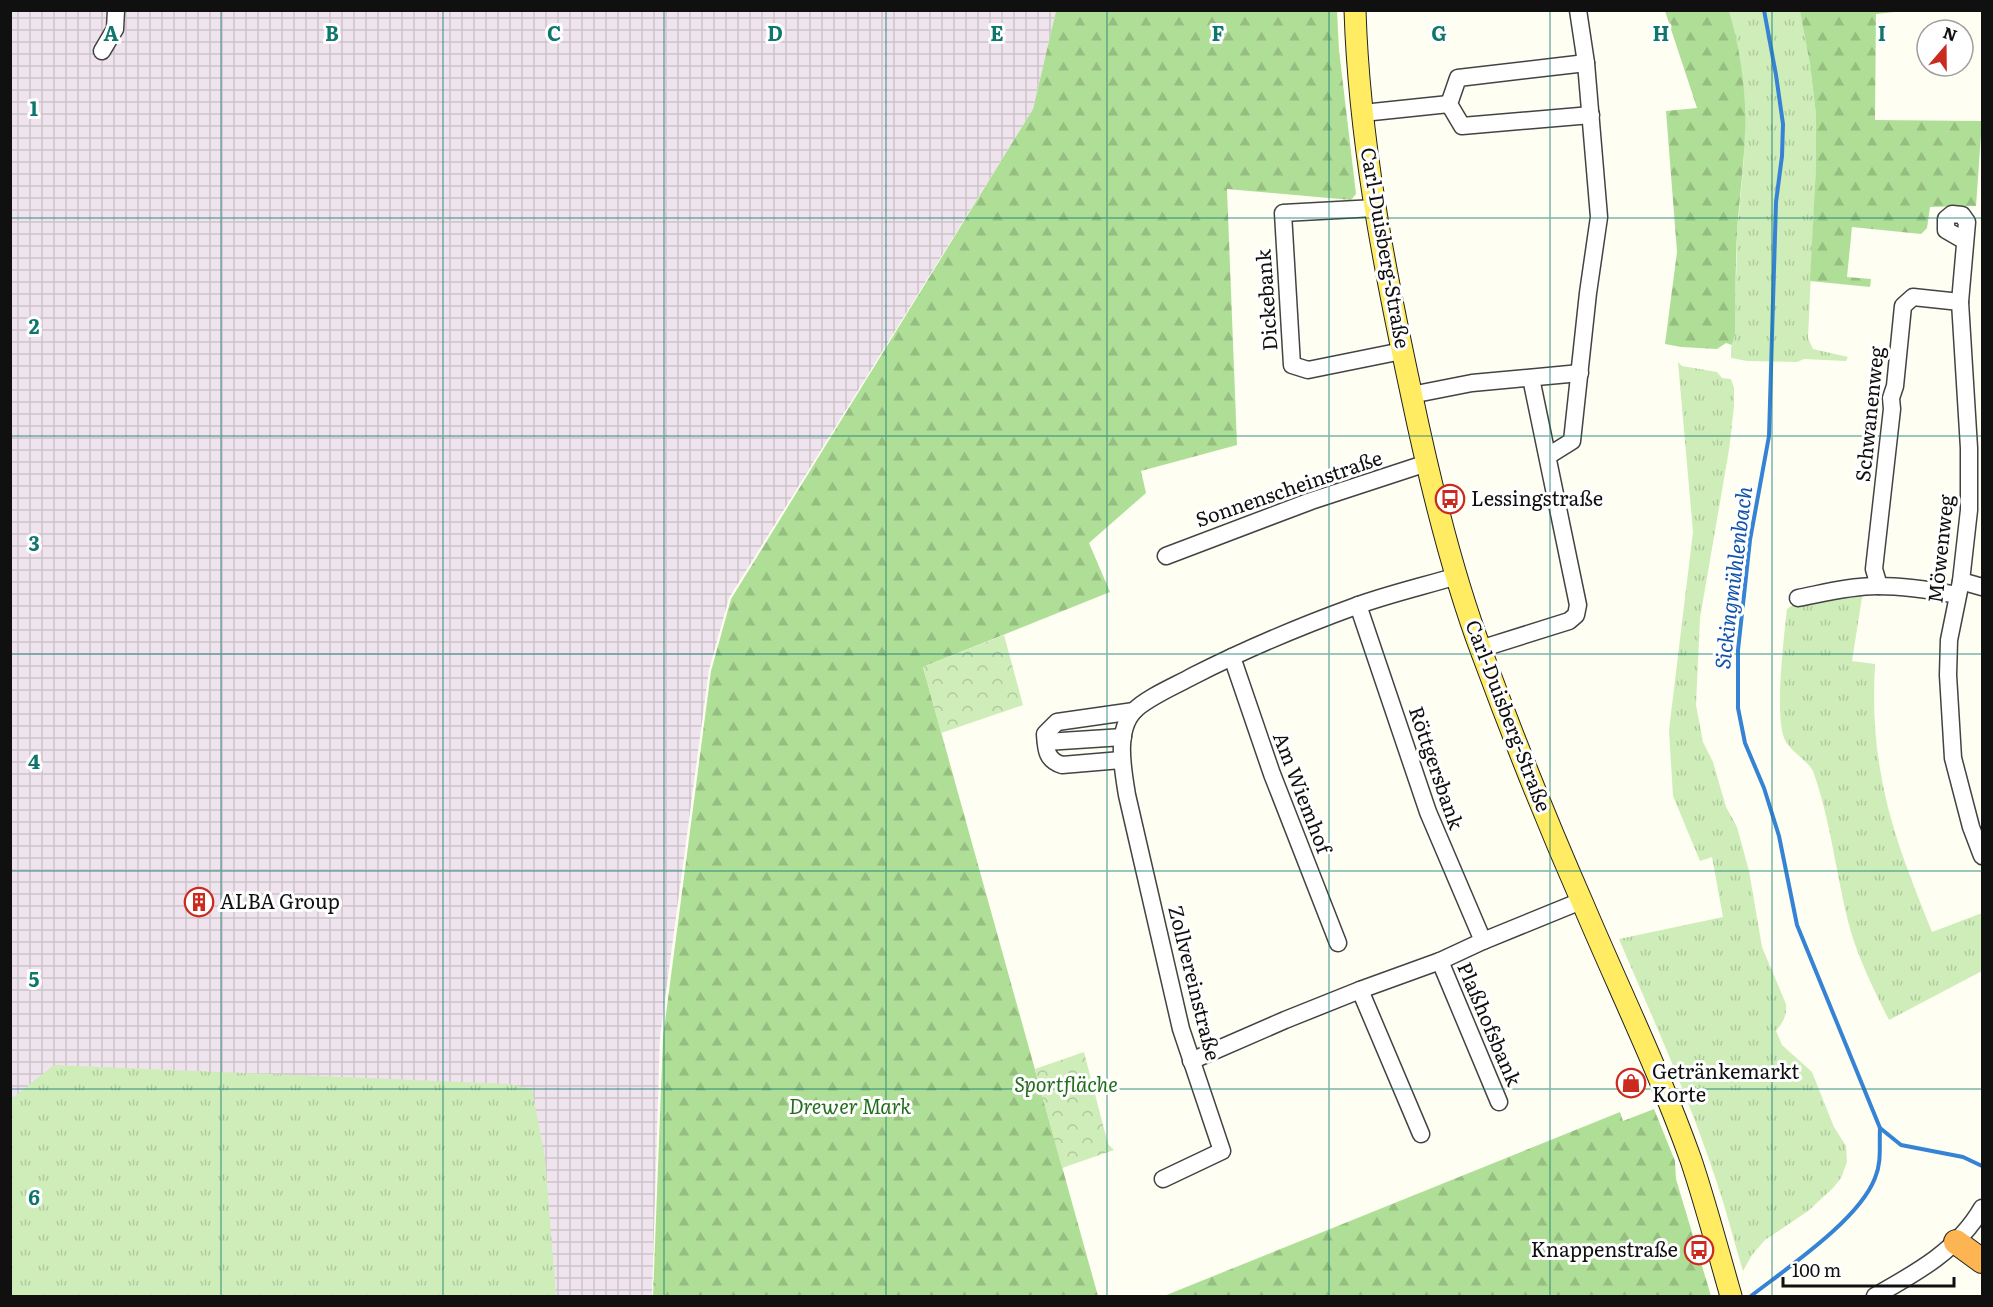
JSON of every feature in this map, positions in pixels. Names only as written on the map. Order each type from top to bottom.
[{"type":"highway","points":[[1956,1242],[1983,1262]]},
{"type":"main road","name":"Carl-Duisberg-Straße","points":[[1355,10],[1363,113],[1375,208],[1411,395],[1457,576],[1480,650],[1581,901],[1665,1091],[1691,1161],[1731,1296]]},
{"type":"street","points":[[102,51],[115,29],[116,10]]},
{"type":"street","points":[[1548,456],[1572,441],[1588,293],[1599,217],[1586,63],[1578,10]]},
{"type":"street","points":[[1586,63],[1458,78],[1449,104],[1462,126],[1591,115]]},
{"type":"street","points":[[1363,113],[1449,104]]},
{"type":"street","name":"Dickebank","points":[[1375,208],[1282,213],[1292,365],[1308,370],[1402,351]]},
{"type":"street","name":"Möwenweg","points":[[1965,241],[1960,302],[1969,459],[1969,510],[1959,588],[1949,640],[1948,675],[1953,758],[1971,827],[1983,856]]},
{"type":"street","name":"Schwanenweg","points":[[1879,586],[1874,569],[1892,410],[1891,398],[1895,386],[1903,306],[1913,297],[1960,302]]},
{"type":"street","points":[[1411,395],[1472,383],[1580,373]]},
{"type":"street","points":[[1480,650],[1569,621],[1576,615],[1578,605],[1531,378]]},
{"type":"street","name":"Sonnenscheinstraße","points":[[1166,556],[1311,501],[1427,463]]},
{"type":"street","points":[[1121,760],[1062,765],[1049,757],[1045,734],[1057,722],[1134,711],[1157,695],[1232,657],[1358,605],[1457,576]]},
{"type":"street","points":[[1798,598],[1864,586],[1932,590],[1983,587]]},
{"type":"street","name":"Röttgersbank","points":[[1358,605],[1439,839],[1483,941]]},
{"type":"street","name":"Am Wiemhof","points":[[1232,657],[1272,774],[1338,943]]},
{"type":"street","name":"Zollvereinstraße","points":[[1134,711],[1126,725],[1121,760],[1129,805],[1181,1029],[1222,1151],[1163,1179]]},
{"type":"street","points":[[1046,742],[1123,737]]},
{"type":"street","points":[[1191,1061],[1284,1020],[1440,961],[1581,901]]},
{"type":"street","name":"Plaßhofsbank","points":[[1440,961],[1499,1102]]},
{"type":"street","points":[[1360,990],[1421,1134]]},
{"type":"street","points":[[1875,1296],[1923,1268],[1956,1242],[1983,1208]]},
{"type":"shaded area","points":[[10,11],[1056,11],[1033,109],[729,598],[709,670],[660,1037],[652,1296],[11,1296]]},
{"type":"green space","name":"Drewer Mark","points":[[1056,11],[1337,11],[1339,50],[1356,194],[1351,200],[1227,189],[1237,445],[1141,471],[1146,493],[1089,543],[1110,592],[923,667],[1098,1296],[653,1296],[663,1037],[711,671],[731,599],[1033,109]]},
{"type":"green space","points":[[1665,11],[1729,11],[1742,71],[1745,133],[1737,234],[1735,335],[1732,345],[1726,343],[1717,349],[1665,344],[1677,252],[1666,111],[1697,108]]},
{"type":"green space","points":[[1729,11],[1800,11],[1810,64],[1816,115],[1808,338],[1813,349],[1848,357],[1846,361],[1804,359],[1797,362],[1747,361],[1731,358],[1735,335],[1737,234],[1744,158],[1745,112]]},
{"type":"green space","points":[[1800,11],[1904,11],[1876,14],[1875,120],[1982,121],[1976,206],[1930,207],[1927,228],[1921,234],[1852,227],[1847,277],[1871,279],[1870,287],[1810,281],[1816,165],[1816,115],[1810,64]]},
{"type":"green space","points":[[1678,362],[1682,366],[1717,372],[1722,378],[1731,379],[1734,388],[1729,450],[1700,618],[1696,705],[1703,742],[1713,762],[1726,807],[1737,827],[1749,871],[1762,947],[1786,1004],[1784,1019],[1776,1031],[1782,1045],[1812,1072],[1834,1127],[1846,1146],[1847,1162],[1841,1178],[1833,1188],[1808,1211],[1765,1240],[1752,1255],[1743,1271],[1721,1194],[1695,1121],[1619,939],[1723,917],[1712,857],[1700,861],[1673,796],[1669,730],[1693,532]]},
{"type":"green space","points":[[1863,591],[1852,661],[1875,664],[1875,719],[1879,760],[1890,815],[1909,874],[1932,932],[1982,913],[1982,971],[1889,1020],[1863,966],[1851,932],[1825,811],[1813,771],[1785,740],[1780,714],[1787,609],[1797,602]]},
{"type":"green space","points":[[1004,635],[1023,705],[941,733],[923,667]]},
{"type":"green space","name":"Sportfläche","points":[[1084,1052],[1108,1144],[1114,1150],[1062,1168],[1035,1069]]},
{"type":"green space","points":[[54,1065],[509,1084],[532,1089],[545,1158],[556,1296],[11,1296],[11,1099]]},
{"type":"green space","points":[[1654,1109],[1675,1161],[1676,1179],[1711,1296],[1164,1296],[1620,1112],[1623,1121]]},
{"type":"waterway","name":"Sickingmühlenbach","points":[[1751,1296],[1820,1242],[1854,1210],[1867,1194],[1875,1178],[1879,1166],[1880,1147],[1880,1128],[1797,925],[1779,836],[1764,788],[1745,743],[1738,708],[1738,650],[1750,540],[1769,436],[1776,202],[1782,156],[1783,124],[1764,10]]},
{"type":"waterway","points":[[1880,1128],[1901,1145],[1963,1157],[1982,1166]]},
{"type":"place","name":"Lessingstraße","points":[[1450,499]]},
{"type":"place","name":"ALBA Group","points":[[199,902]]},
{"type":"place","name":"Getränkemarkt Korte","points":[[1631,1083]]},
{"type":"place","name":"Knappenstraße","points":[[1699,1250]]}]
